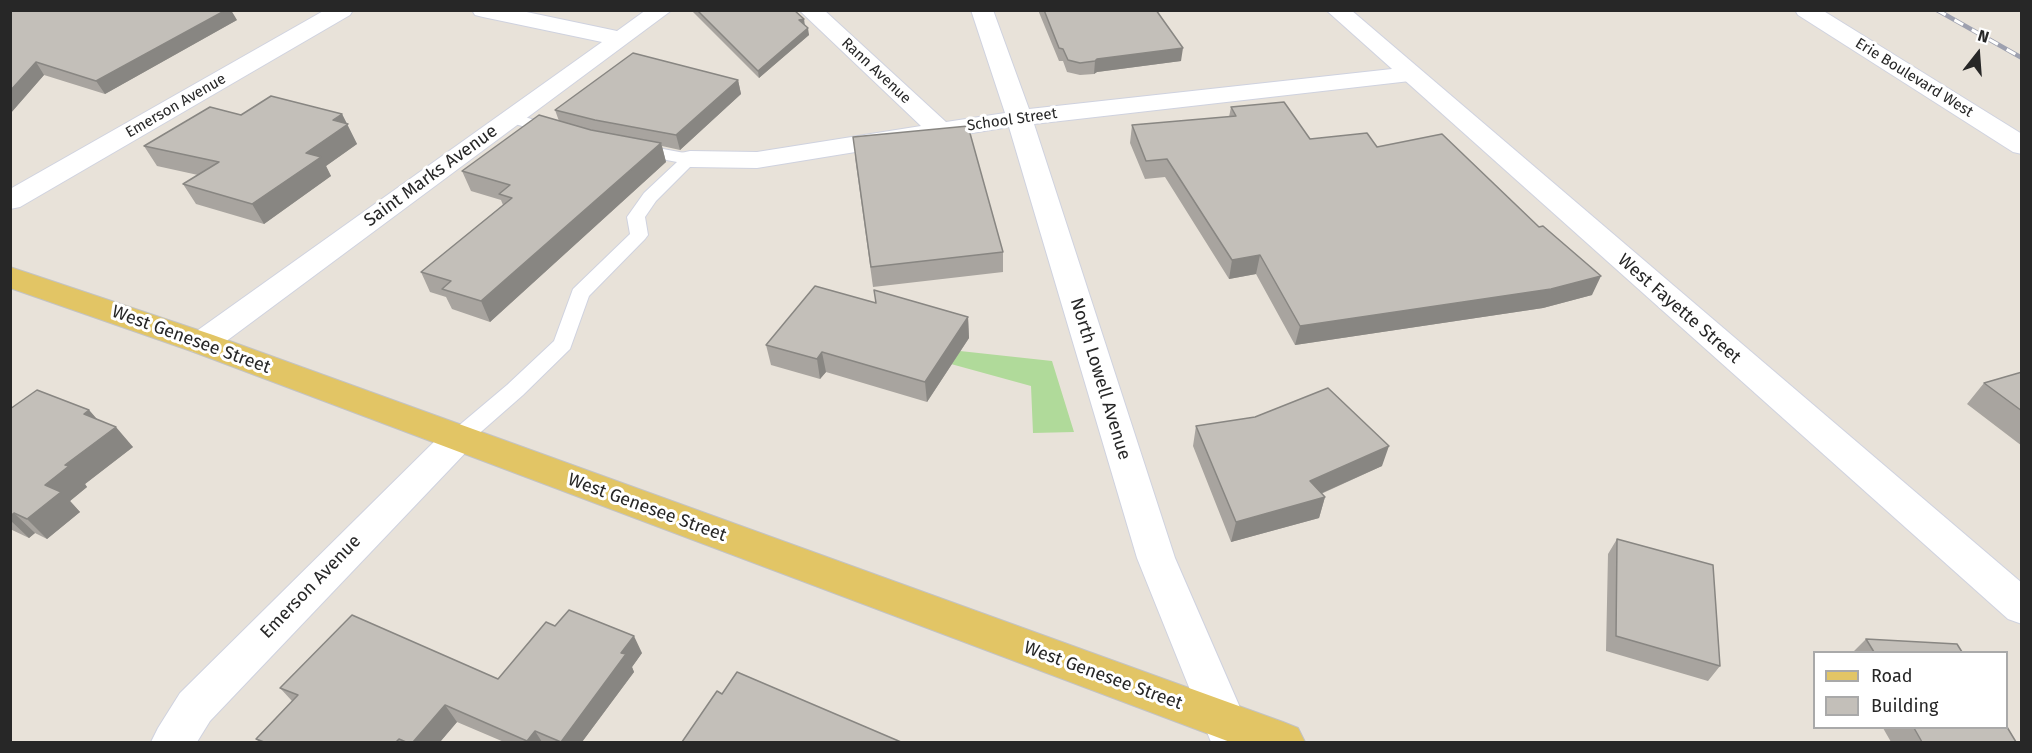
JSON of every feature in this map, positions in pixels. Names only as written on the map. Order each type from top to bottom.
[{"type":"main road","name":"West Genesee Street","points":[[10,277],[202,343],[1228,731],[1283,742]]},
{"type":"street","name":"Emerson Avenue","points":[[10,201],[342,10]]},
{"type":"street","points":[[483,10],[620,39]]},
{"type":"street","name":"Saint Marks Avenue","points":[[202,343],[661,10]]},
{"type":"street","name":"Rann Avenue","points":[[810,10],[941,131]]},
{"type":"street","name":"North Lowell Avenue","points":[[982,10],[1156,558],[1228,731]]},
{"type":"street","name":"West Fayette Street","points":[[1337,10],[2022,607]]},
{"type":"street","name":"Erie Boulevard West","points":[[1806,10],[2022,146]]},
{"type":"street","name":"School Street","points":[[690,159],[757,160],[1018,118],[1410,74]]},
{"type":"street","name":"Emerson Avenue","points":[[173,742],[195,707],[458,440]]},
{"type":"street","points":[[154,742],[195,707]]},
{"type":"lane","points":[[511,118],[575,136]]},
{"type":"lane","name":"School Street","points":[[620,146],[690,159]]},
{"type":"lane","points":[[458,440],[563,344],[580,294],[639,235],[636,217],[650,197],[690,159]]},
{"type":"green space","points":[[960,351],[1052,361],[1074,432],[1033,433],[1031,386],[951,364]]},
{"type":"building","points":[[10,10],[226,10],[96,81],[36,62],[10,91]]},
{"type":"building","points":[[697,10],[794,10],[804,19],[799,20],[808,28],[758,71]]},
{"type":"building","points":[[1044,10],[1156,10],[1183,48],[1080,63],[1068,60],[1063,49],[1059,48]]},
{"type":"building","points":[[633,53],[738,80],[676,135],[555,110]]},
{"type":"building","points":[[271,96],[342,114],[333,120],[348,124],[306,153],[321,157],[252,204],[183,184],[219,162],[144,146],[210,107],[241,115]]},
{"type":"building","points":[[1284,102],[1310,139],[1367,133],[1377,147],[1442,134],[1539,227],[1543,226],[1601,276],[1551,289],[1300,326],[1260,255],[1232,260],[1167,159],[1146,161],[1132,125],[1236,116],[1231,107]]},
{"type":"building","points":[[539,115],[591,130],[661,143],[481,301],[442,289],[451,281],[421,272],[512,198],[499,194],[510,185],[462,171]]},
{"type":"building","points":[[968,126],[1003,252],[871,267],[853,137]]},
{"type":"building","points":[[815,286],[876,303],[874,290],[968,317],[925,382],[822,352],[817,359],[766,345]]},
{"type":"building","points":[[2022,372],[2022,411],[1984,383]]},
{"type":"building","points":[[1328,388],[1389,446],[1310,481],[1325,497],[1236,522],[1196,426],[1255,417]]},
{"type":"building","points":[[37,390],[89,410],[84,414],[116,427],[65,465],[69,466],[45,485],[61,492],[27,519],[14,513],[10,516],[10,409]]},
{"type":"building","points":[[1617,539],[1713,565],[1720,666],[1616,636]]},
{"type":"building","points":[[569,610],[634,636],[621,653],[626,654],[561,742],[535,731],[527,741],[445,705],[413,742],[399,739],[396,742],[264,742],[256,739],[298,695],[280,688],[352,615],[498,679],[546,622],[555,626]]},
{"type":"building","points":[[1866,639],[1957,644],[1961,651],[1873,651]]},
{"type":"building","points":[[737,672],[901,742],[682,742],[717,691],[722,694]]},
{"type":"building","points":[[1915,729],[2008,729],[2016,742],[1922,742]]},
{"type":"railway","points":[[1937,10],[2022,58]]}]
